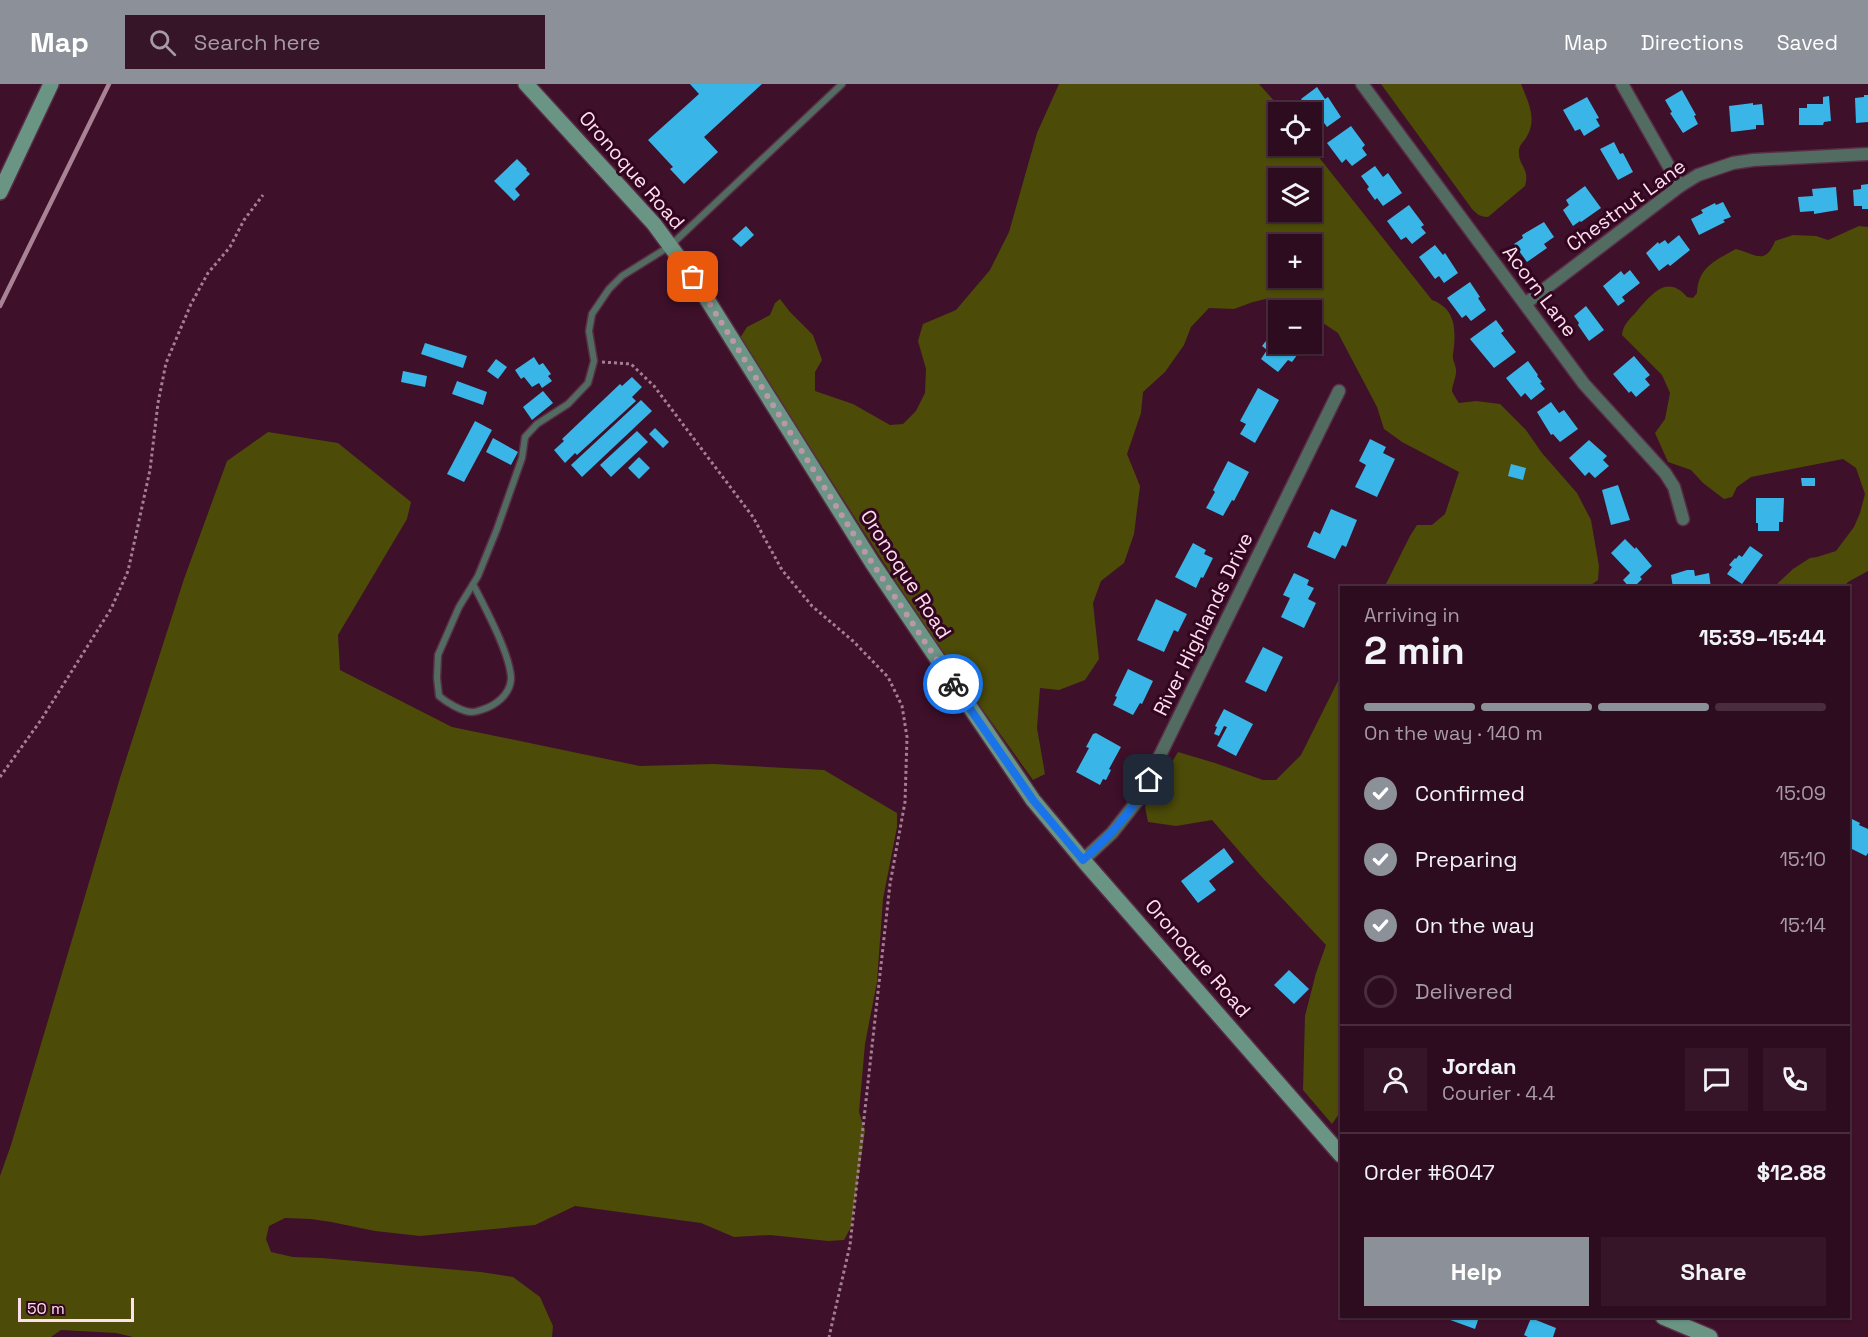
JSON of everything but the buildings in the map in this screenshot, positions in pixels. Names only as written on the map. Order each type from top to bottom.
[{"type":"street","points":[[0,192],[51,84]]},
{"type":"street","name":"Oronoque Road","points":[[526,84],[634,201],[693,277],[837,509],[1033,800],[1340,1154]]},
{"type":"street","name":"Acorn Lane","points":[[1362,84],[1595,396],[1665,473],[1674,487],[1683,519]]},
{"type":"street","points":[[1622,84],[1680,186]]},
{"type":"street","name":"Chestnut Lane","points":[[1525,304],[1680,186],[1698,175],[1733,163],[1764,159],[1868,154]]},
{"type":"street","name":"River Highlands Drive","points":[[1083,860],[1113,833],[1138,800],[1339,392]]},
{"type":"street","points":[[1665,1318],[1707,1336]]},
{"type":"lane","points":[[473,584],[503,650],[511,680],[501,700],[487,708],[472,712],[446,703],[439,696],[438,655],[497,529],[522,458],[525,437],[537,424],[568,404],[588,383],[594,361],[590,331],[592,314],[609,289],[622,276],[670,246],[842,84]]},
{"type":"path","points":[[0,777],[41,720],[111,609],[128,571],[150,470],[158,403],[166,363],[191,304],[208,273],[230,247],[244,220],[263,195]]},
{"type":"path","points":[[594,361],[631,364],[654,386],[753,517],[782,570],[812,606],[853,641],[888,677],[902,706],[907,737],[905,802],[890,884],[850,1245],[829,1337]]},
{"type":"shaded area","points":[[1059,84],[1259,84],[1275,102],[1268,102],[1268,156],[1318,156],[1432,300],[1446,309],[1453,322],[1454,330],[1453,357],[1456,370],[1452,391],[1459,403],[1476,401],[1500,404],[1526,430],[1542,453],[1577,493],[1591,520],[1599,566],[1598,580],[1590,586],[1385,586],[1417,525],[1432,525],[1445,514],[1459,472],[1402,442],[1384,429],[1377,407],[1338,333],[1322,322],[1322,300],[1275,300],[1270,298],[1234,309],[1209,308],[1191,327],[1184,345],[1165,372],[1143,392],[1141,413],[1127,454],[1140,486],[1134,534],[1124,563],[1101,581],[1093,603],[1099,659],[1085,680],[1059,690],[1040,688],[1037,728],[1045,774],[1033,780],[939,649],[740,338],[747,327],[770,315],[775,303],[780,299],[813,335],[822,360],[815,372],[815,391],[853,404],[890,425],[903,424],[916,411],[925,393],[926,369],[918,341],[923,324],[956,310],[990,270],[1009,232],[1037,133]]},
{"type":"shaded area","points":[[1381,84],[1521,84],[1532,117],[1530,131],[1519,151],[1519,158],[1526,175],[1525,186],[1488,217],[1477,214]]},
{"type":"shaded area","points":[[1859,226],[1868,227],[1868,571],[1845,586],[1777,586],[1793,569],[1810,558],[1836,551],[1854,527],[1865,494],[1856,468],[1843,459],[1751,477],[1737,487],[1732,497],[1724,499],[1703,483],[1691,470],[1668,462],[1655,433],[1665,419],[1670,393],[1662,375],[1622,335],[1629,319],[1654,293],[1666,287],[1673,287],[1687,297],[1693,298],[1697,293],[1701,277],[1709,265],[1736,249],[1764,256],[1768,254],[1775,241],[1793,235],[1816,236],[1828,240]]},
{"type":"shaded area","points":[[268,432],[338,443],[411,502],[407,519],[338,635],[340,670],[452,727],[640,766],[713,764],[824,770],[897,813],[897,827],[883,899],[877,982],[865,1044],[859,1112],[865,1131],[851,1227],[844,1240],[828,1241],[770,1235],[734,1237],[701,1223],[575,1206],[535,1225],[420,1236],[375,1231],[311,1219],[285,1218],[269,1226],[266,1239],[271,1252],[293,1257],[481,1272],[513,1277],[540,1297],[553,1326],[552,1337],[133,1337],[116,1333],[61,1330],[51,1337],[0,1337],[0,1176],[120,778],[184,579],[227,461]]},
{"type":"shaded area","points":[[1340,677],[1340,1112],[1332,1124],[1303,1090],[1305,1016],[1326,945],[1212,820],[1176,826],[1148,822],[1145,807],[1178,752],[1263,780],[1276,780],[1301,755]]},
{"type":"railway","points":[[0,306],[109,84]]},
{"type":"way so far","points":[[693,277],[861,546],[953,684]]},
{"type":"route","points":[[953,684],[1033,800],[1083,860],[1113,833],[1138,800],[1149,780]]}]
